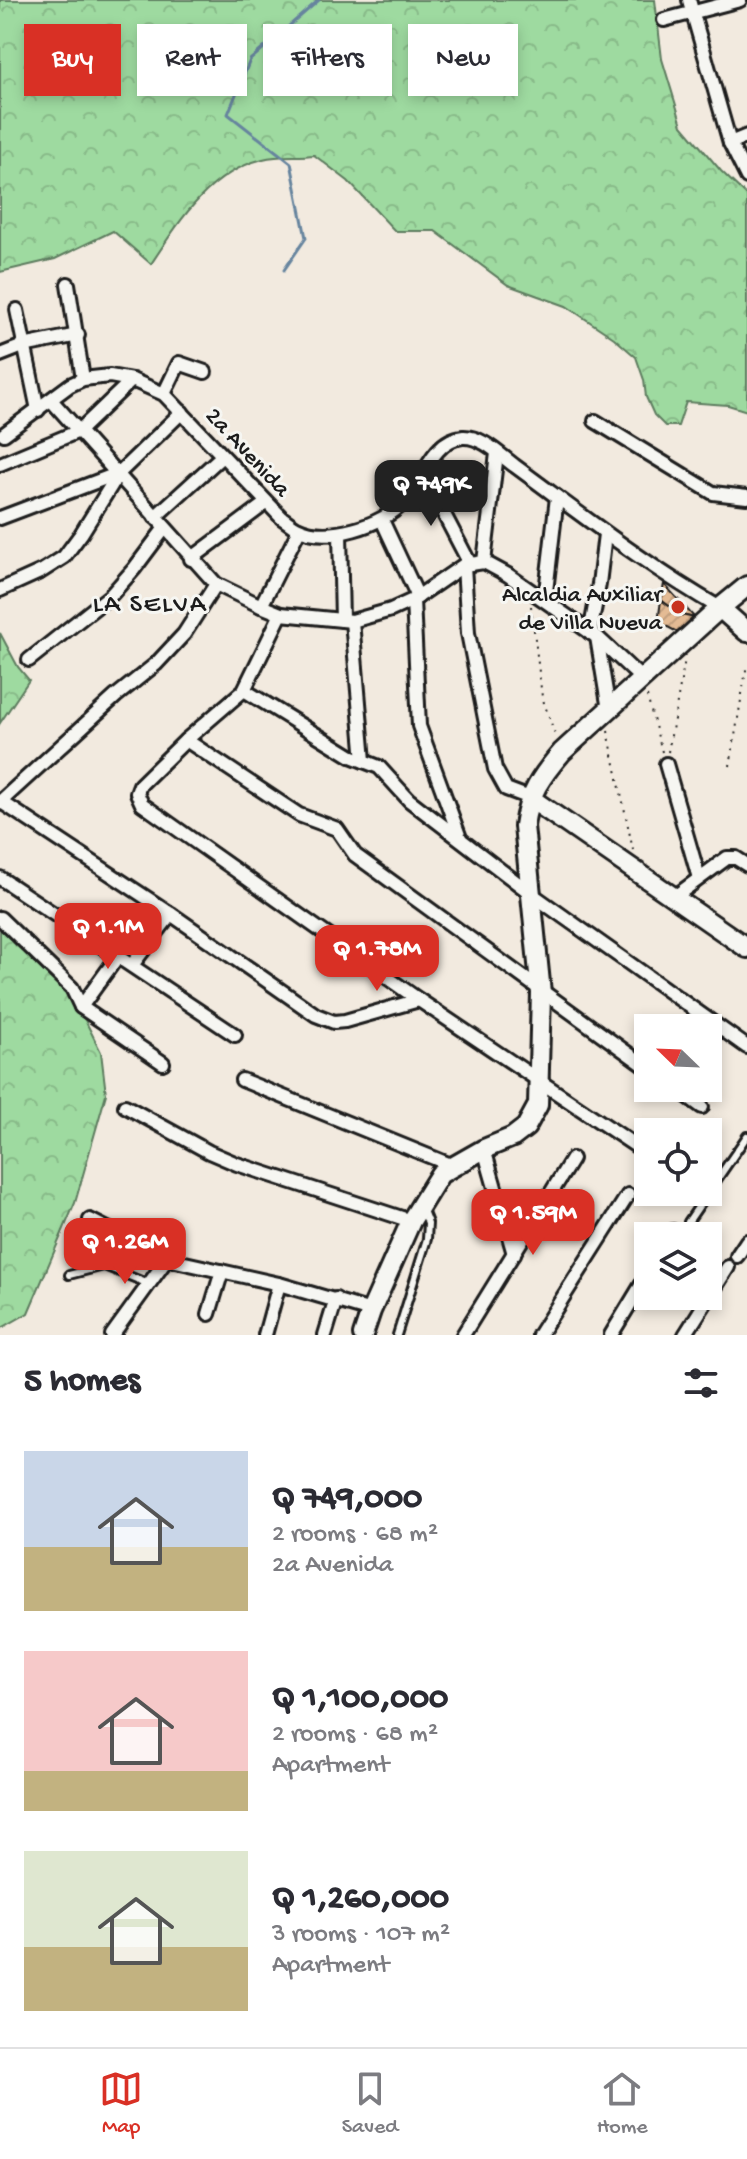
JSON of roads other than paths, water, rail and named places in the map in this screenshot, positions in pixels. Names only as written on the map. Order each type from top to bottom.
[{"type":"main road","points":[[363,1335],[415,1213],[440,1174],[451,1165],[513,1137],[526,1127],[538,1105],[541,993],[524,826],[530,798],[541,776],[562,752],[747,586]]},
{"type":"main road","points":[[720,608],[747,632]]},
{"type":"main road","points":[[530,798],[747,948]]},
{"type":"street","points":[[689,0],[730,143],[747,177]]},
{"type":"street","points":[[664,20],[740,0]]},
{"type":"street","points":[[730,143],[747,136]]},
{"type":"street","points":[[4,434],[83,379],[68,284]]},
{"type":"street","points":[[17,310],[38,410]]},
{"type":"street","points":[[0,355],[23,346],[78,335]]},
{"type":"street","points":[[164,394],[179,363],[205,372]]},
{"type":"street","name":"2a Avenida","points":[[83,379],[110,376],[132,380],[164,394],[266,503],[299,530],[340,533],[382,520],[404,503],[439,448],[453,439],[478,439],[605,534],[720,608]]},
{"type":"street","points":[[0,464],[79,431],[132,380]]},
{"type":"street","points":[[51,400],[216,584],[261,606],[281,614],[347,620],[416,598],[467,565],[484,562],[594,635],[643,680]]},
{"type":"street","points":[[0,590],[64,557],[119,473],[182,412]]},
{"type":"street","points":[[595,421],[713,493],[747,497]]},
{"type":"street","points":[[484,562],[497,453]]},
{"type":"street","points":[[155,517],[222,456]]},
{"type":"street","points":[[0,518],[119,473]]},
{"type":"street","points":[[423,474],[467,565],[468,633],[495,769],[506,789],[530,798]]},
{"type":"street","points":[[545,600],[557,497]]},
{"type":"street","points":[[191,559],[266,503]]},
{"type":"street","points":[[382,520],[416,598],[419,726],[461,839]]},
{"type":"street","points":[[29,660],[111,595],[164,529]]},
{"type":"street","points":[[261,606],[299,530]]},
{"type":"street","points":[[340,533],[364,761]]},
{"type":"street","points":[[605,534],[594,635],[607,712]]},
{"type":"street","points":[[216,584],[196,619],[156,664],[116,696],[0,802],[171,914],[316,1015],[334,1022],[367,1016],[419,1000]]},
{"type":"street","points":[[281,614],[244,690],[140,785],[137,793],[142,804],[419,1000],[634,1145]]},
{"type":"street","points":[[244,690],[351,756],[379,767],[409,800],[533,895],[747,1047]]},
{"type":"street","points":[[186,740],[299,815],[337,829],[355,855],[634,1058]]},
{"type":"street","points":[[666,764],[699,878]]},
{"type":"street","points":[[673,898],[727,858],[736,858],[747,865]]},
{"type":"street","points":[[0,878],[235,1035]]},
{"type":"street","points":[[132,965],[171,914]]},
{"type":"street","points":[[0,918],[72,988],[81,1007],[163,1063]]},
{"type":"street","points":[[81,1007],[118,956]]},
{"type":"street","points":[[242,1080],[451,1165]]},
{"type":"street","points":[[695,1102],[702,1107]]},
{"type":"street","points":[[125,1106],[237,1164],[415,1213]]},
{"type":"street","points":[[484,1149],[514,1254]]},
{"type":"street","points":[[463,1335],[572,1159]]},
{"type":"street","points":[[539,1335],[628,1195]]},
{"type":"street","points":[[90,1220],[167,1259],[279,1284],[371,1311]]},
{"type":"street","points":[[737,1256],[747,1241]]},
{"type":"street","points":[[112,1335],[167,1259]]},
{"type":"street","points":[[685,1335],[728,1267]]},
{"type":"street","points":[[209,1314],[222,1271]]},
{"type":"street","points":[[265,1335],[279,1284]]},
{"type":"street","points":[[611,1335],[634,1297]]},
{"type":"street","points":[[325,1335],[336,1299]]},
{"type":"lane","points":[[688,1222],[747,1136]]},
{"type":"lane","points":[[397,1335],[427,1239],[428,1223],[415,1213]]},
{"type":"lane","points":[[69,1275],[104,1266],[149,1284]]},
{"type":"waterway","points":[[284,270],[306,238],[291,163],[228,114],[250,60],[319,0]]},
{"type":"place","name":"Alcaldia Auxiliar de Villa Nueva","points":[[678,607]]},
{"type":"district","name":"LA SELVA","points":[[150,602]]}]
